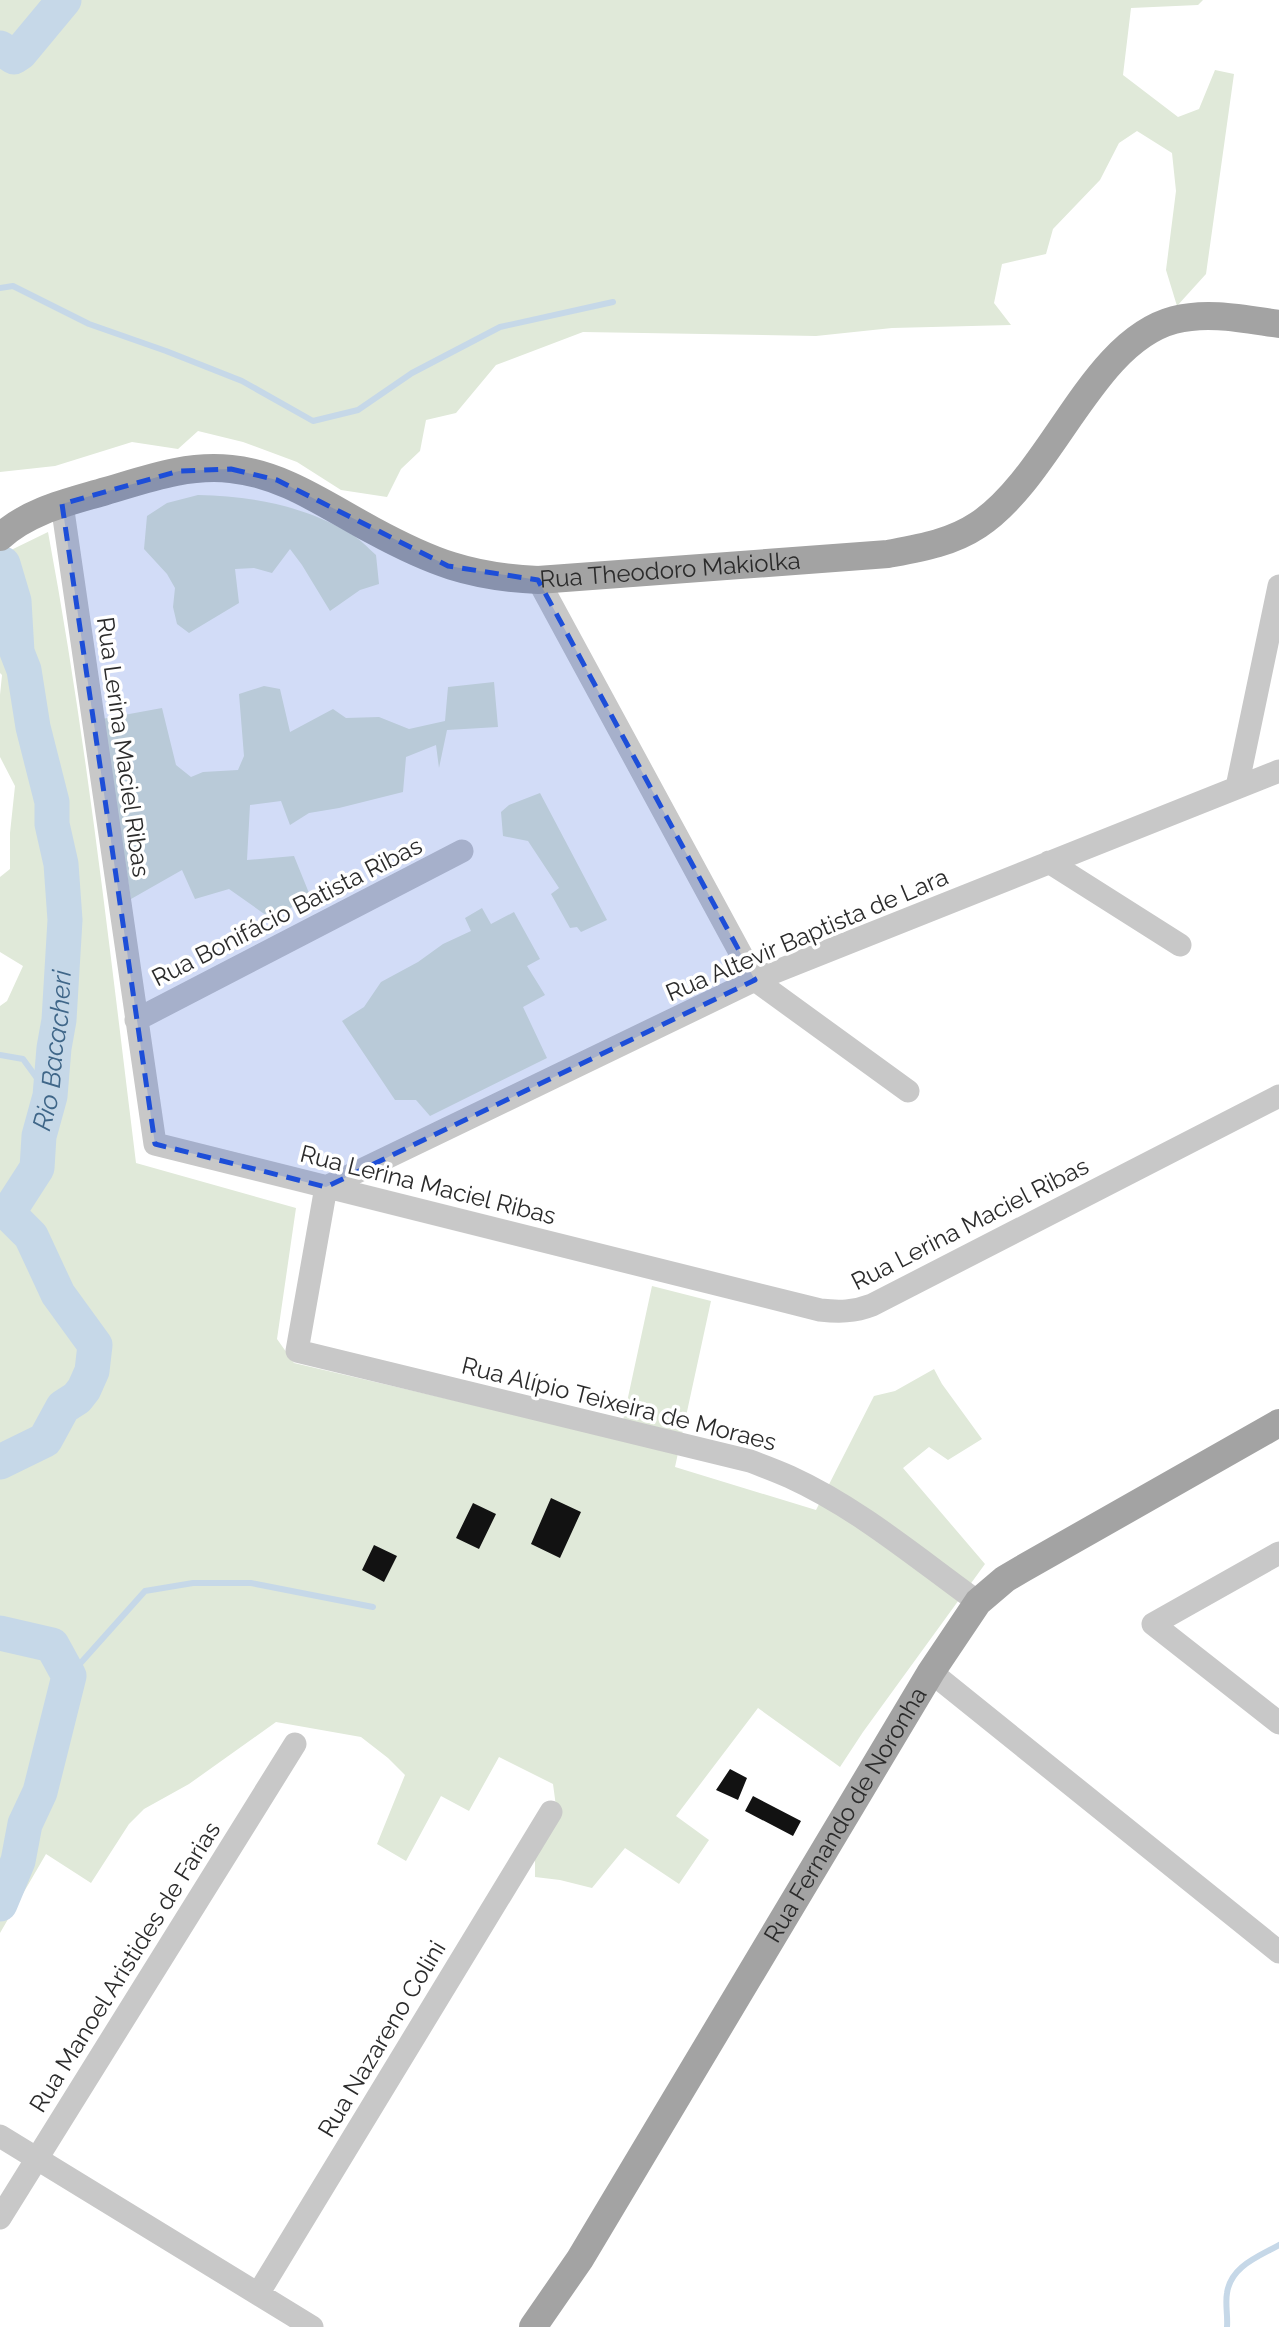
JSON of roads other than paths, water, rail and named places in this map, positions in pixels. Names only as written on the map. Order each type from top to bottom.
[{"type":"main road","name":"Rua Theodoro Makiolka","points":[[0,537],[33,514],[62,504],[179,471],[231,468],[277,480],[412,551],[448,566],[477,574],[538,579],[852,557],[924,547],[951,539],[977,526],[998,510],[1017,490],[1100,377],[1133,341],[1172,321],[1198,316],[1225,316],[1279,324]]},
{"type":"main road","name":"Rua Fernando de Noronha","points":[[533,2327],[580,2259],[931,1672],[978,1602],[998,1584],[1022,1569],[1279,1423]]},
{"type":"street","name":"Rua Lerina Maciel Ribas","points":[[62,504],[155,1144],[820,1310],[856,1311],[1279,1096]]},
{"type":"street","points":[[538,579],[755,980],[908,1091]]},
{"type":"street","points":[[1237,787],[1279,586]]},
{"type":"street","name":"Rua Altevir Baptista de Lara","points":[[327,1187],[755,980],[1279,771]]},
{"type":"street","name":"Rua Bonifácio Batista Ribas","points":[[136,1020],[462,850]]},
{"type":"street","points":[[1049,862],[1180,945]]},
{"type":"street","name":"Rua Alípio Teixeira de Moraes","points":[[327,1187],[297,1351],[750,1461],[790,1476],[831,1498],[978,1602]]},
{"type":"street","points":[[1279,1553],[1153,1624],[1279,1723]]},
{"type":"street","points":[[931,1672],[1279,1952]]},
{"type":"street","name":"Rua Manoel Aristides de Farias","points":[[0,2218],[295,1744]]},
{"type":"street","name":"Rua Nazareno Colini","points":[[258,2294],[551,1812]]},
{"type":"street","points":[[0,2136],[312,2327]]},
{"type":"waterway","name":"Rio Bacacheri","points":[[0,48],[14,57],[20,53],[64,0]]},
{"type":"waterway","points":[[0,288],[13,286],[89,324],[242,381],[313,421],[358,410],[412,373],[500,327],[613,302]]},
{"type":"waterway","name":"Rio Bacacheri","points":[[0,1462],[45,1440],[63,1407],[77,1398],[84,1389],[92,1371],[95,1345],[58,1294],[31,1236],[8,1213],[37,1168],[39,1136],[50,1096],[59,1020],[65,920],[61,864],[52,824],[52,802],[33,727],[24,670],[17,652],[14,601],[3,564]]},
{"type":"waterway","points":[[0,1055],[23,1059],[50,1096]]},
{"type":"waterway","points":[[69,1676],[145,1591],[193,1583],[251,1583],[373,1607]]},
{"type":"waterway","name":"Rio Bacacheri","points":[[0,1633],[52,1645],[69,1676],[40,1792],[25,1824],[18,1861],[0,1904]]},
{"type":"waterway","points":[[1227,2327],[1227,2293],[1234,2276],[1254,2258],[1279,2245]]}]
